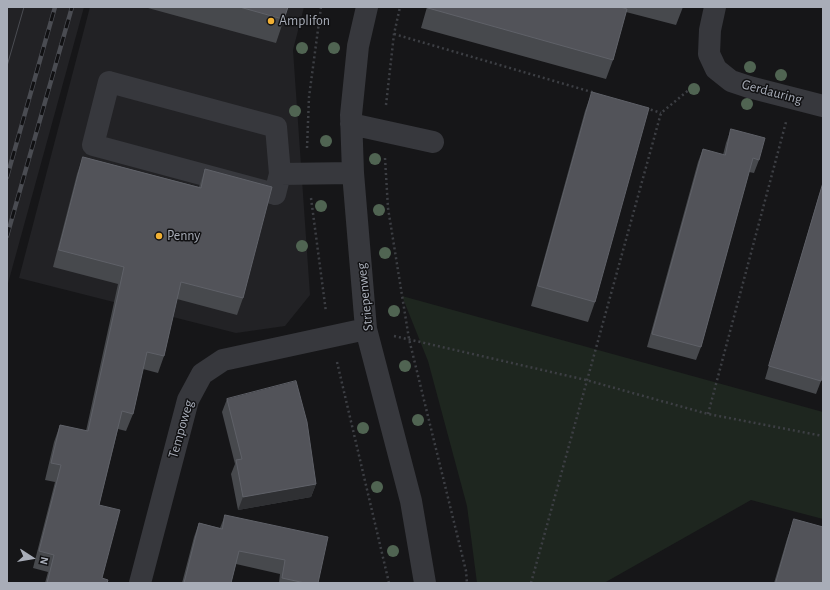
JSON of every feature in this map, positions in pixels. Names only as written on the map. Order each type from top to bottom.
[{"type":"street","name":"Striepenweg","points":[[368,7],[358,46],[351,115],[353,173],[366,329],[411,501],[425,583]]},
{"type":"street","points":[[716,7],[710,30],[709,54],[716,69]]},
{"type":"street","name":"Gerdauring","points":[[716,69],[731,81],[823,106]]},
{"type":"street","points":[[109,82],[276,127],[280,174],[275,194],[93,145],[109,82]]},
{"type":"street","points":[[351,124],[433,142]]},
{"type":"street","points":[[280,174],[353,173]]},
{"type":"street","name":"Tempoweg","points":[[140,583],[188,400],[202,374],[223,360],[366,329]]},
{"type":"path","points":[[400,7],[394,34],[384,131],[388,208],[409,339],[466,571],[467,583]]},
{"type":"path","points":[[394,34],[600,95]]},
{"type":"path","points":[[531,583],[661,113],[716,69]]},
{"type":"path","points":[[708,414],[792,98]]},
{"type":"path","points":[[645,108],[661,113]]},
{"type":"path","points":[[366,329],[586,380],[708,414],[823,436]]},
{"type":"path","points":[[331,337],[362,474],[389,583]]},
{"type":"shaded area","points":[[7,7],[84,7],[7,287]]},
{"type":"shaded area","points":[[90,7],[304,7],[293,50],[310,295],[285,326],[236,333],[19,278]]},
{"type":"shaded area","points":[[402,296],[823,412],[823,519],[751,500],[604,583],[477,583],[467,506],[428,361]]},
{"type":"building","points":[[240,7],[288,7],[284,19]]},
{"type":"building","points":[[428,7],[620,7],[627,9],[613,60]]},
{"type":"building","points":[[592,92],[649,108],[595,302],[538,286]]},
{"type":"building","points":[[731,129],[765,138],[759,160],[753,158],[701,347],[652,334],[703,149],[725,155]]},
{"type":"building","points":[[83,157],[201,188],[205,169],[272,187],[243,298],[181,282],[164,356],[147,352],[133,414],[122,411],[99,505],[120,510],[102,578],[108,580],[107,583],[47,583],[54,555],[39,551],[61,465],[51,463],[60,425],[88,431],[124,267],[59,250]]},
{"type":"building","points":[[823,183],[823,373],[821,381],[769,366]]},
{"type":"building","points":[[296,381],[307,422],[316,484],[243,497],[236,460],[242,459],[227,399]]},
{"type":"building","points":[[225,515],[328,537],[318,583],[305,583],[282,578],[285,560],[239,551],[231,583],[184,583],[199,523],[222,529]]},
{"type":"building","points":[[794,519],[823,527],[823,583],[776,583]]},
{"type":"tram line","points":[[7,66],[24,7]]},
{"type":"railway","points":[[7,177],[55,7]]},
{"type":"railway","points":[[7,236],[72,7]]},
{"type":"place","name":"Amplifon","points":[[271,21]]},
{"type":"place","name":"Penny","points":[[159,236]]}]
